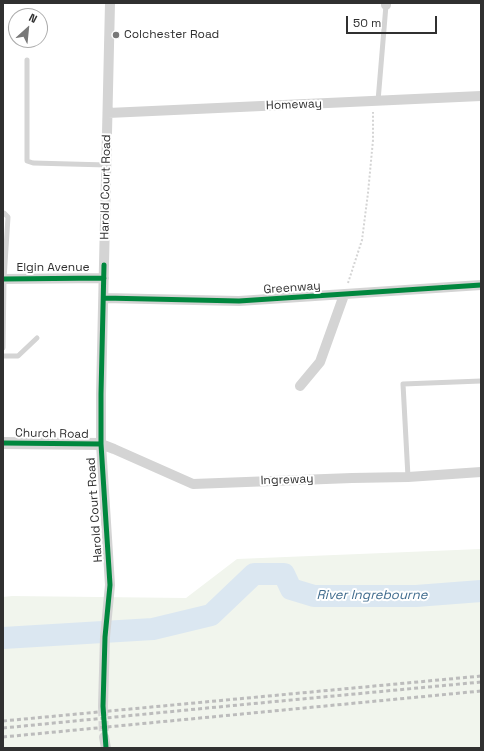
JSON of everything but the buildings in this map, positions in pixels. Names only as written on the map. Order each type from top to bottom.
[{"type":"street","name":"Harold Court Road","points":[[103,706],[105,637],[110,585],[101,444],[101,394],[110,3]]},
{"type":"street","name":"Homeway","points":[[108,113],[481,96]]},
{"type":"street","name":"Elgin Avenue","points":[[4,279],[104,278]]},
{"type":"street","name":"Greenway","points":[[104,298],[239,301],[481,285]]},
{"type":"street","points":[[300,386],[320,362],[344,295]]},
{"type":"street","name":"Church Road","points":[[3,443],[101,444]]},
{"type":"street","name":"Ingreway","points":[[101,444],[193,484],[408,477],[481,472]]},
{"type":"street","points":[[104,738],[106,748]]},
{"type":"lane","points":[[375,101],[386,4]]},
{"type":"lane","points":[[27,60],[27,161],[33,163],[107,165]]},
{"type":"lane","points":[[3,213],[8,218],[4,279],[3,348]]},
{"type":"lane","points":[[3,356],[18,356],[37,338]]},
{"type":"lane","points":[[408,477],[403,384],[481,381]]},
{"type":"path","points":[[344,295],[362,240],[373,140],[375,101]]},
{"type":"shaded area","points":[[481,549],[481,748],[3,748],[3,597],[186,598],[237,559]]},
{"type":"waterway","name":"River Ingrebourne","points":[[3,638],[153,629],[211,615],[254,574],[284,574],[291,589],[314,596],[416,596],[481,591]]},
{"type":"tunnel","points":[[103,706],[104,737]]},
{"type":"railway","points":[[3,721],[481,676]]},
{"type":"railway","points":[[3,728],[481,682]]},
{"type":"railway","points":[[3,737],[481,691]]},
{"type":"cycle path","points":[[104,265],[101,444],[110,585],[105,637],[103,706],[106,748]]},
{"type":"cycle path","points":[[3,279],[104,278]]},
{"type":"cycle path","points":[[104,298],[239,301],[481,285]]},
{"type":"cycle path","points":[[3,443],[101,444]]},
{"type":"place","name":"Colchester Road","points":[[116,35]]}]
